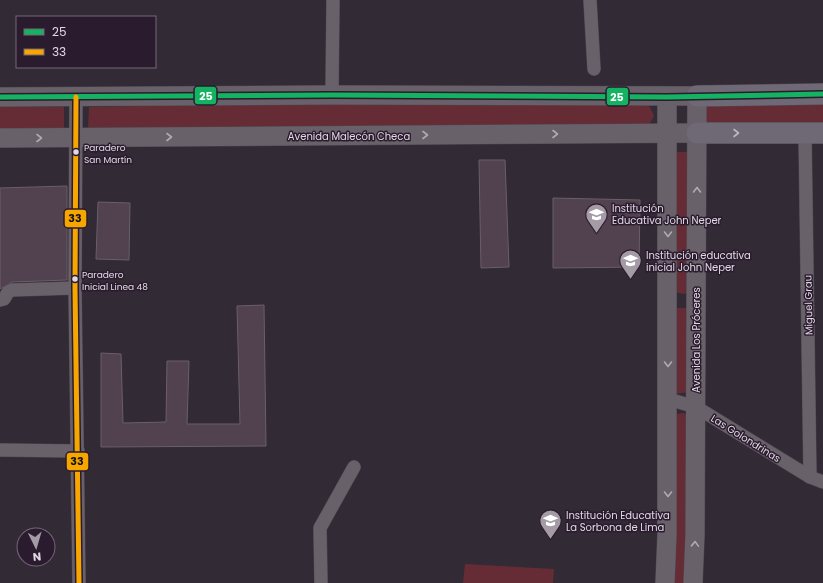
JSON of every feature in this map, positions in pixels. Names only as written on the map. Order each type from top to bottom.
[{"type":"main road","points":[[0,98],[332,94],[668,97],[823,94]]},
{"type":"main road","name":"Avenida Los Próceres","points":[[693,583],[695,534],[698,96]]},
{"type":"main road","points":[[665,583],[667,535],[668,399],[668,97]]},
{"type":"main road","points":[[697,133],[814,133]]},
{"type":"main road","name":"Avenida Malecón Checa","points":[[0,138],[697,133]]},
{"type":"main road","points":[[668,300],[696,301]]},
{"type":"street","points":[[332,94],[333,0]]},
{"type":"street","points":[[590,0],[594,69]]},
{"type":"street","points":[[76,97],[75,288],[80,583]]},
{"type":"street","name":"Miguel Grau","points":[[810,477],[814,133]]},
{"type":"street","points":[[0,300],[4,299],[8,292],[12,290],[75,288]]},
{"type":"street","name":"Las Golondrinas","points":[[668,399],[696,407],[810,477],[823,482]]},
{"type":"street","points":[[0,450],[78,451]]},
{"type":"street","points":[[321,583],[320,528],[354,467]]},
{"type":"shaded area","points":[[823,101],[823,125],[710,126],[704,119],[706,105]]},
{"type":"shaded area","points":[[641,102],[650,107],[654,116],[650,123],[643,127],[88,129],[89,107]]},
{"type":"shaded area","points":[[0,107],[64,107],[64,131],[0,132]]},
{"type":"shaded area","points":[[678,152],[688,152],[689,289],[685,294],[678,293],[674,289],[674,156]]},
{"type":"shaded area","points":[[678,308],[687,308],[689,392],[676,394],[673,311]]},
{"type":"shaded area","points":[[684,413],[687,417],[688,548],[684,583],[670,583],[673,419],[677,414]]},
{"type":"shaded area","points":[[465,564],[554,569],[553,583],[463,583]]},
{"type":"building","points":[[479,160],[505,160],[509,267],[481,268]]},
{"type":"building","points":[[67,186],[67,280],[12,282],[0,289],[0,188]]},
{"type":"building","name":"Institución Educativa John Neper","points":[[553,198],[640,200],[639,267],[553,268]]},
{"type":"building","points":[[98,202],[130,203],[129,260],[96,259]]},
{"type":"building","points":[[264,305],[266,446],[101,447],[101,353],[121,354],[123,423],[166,422],[167,361],[189,361],[187,424],[240,424],[237,306]]},
{"type":"transit line","name":"25","points":[[0,97],[332,95],[667,97],[823,94]]},
{"type":"transit line","name":"33","points":[[76,97],[75,288],[79,583]]},
{"type":"place","name":"Paradero San Martín","points":[[76,152]]},
{"type":"place","name":"Institución Educativa John Neper","points":[[597,234]]},
{"type":"place","name":"Paradero Inicial Linea 48","points":[[75,279]]},
{"type":"place","name":"Institución educativa inicial John Neper","points":[[631,280]]},
{"type":"place","name":"Institución Educativa La Sorbona de Lima","points":[[550,540]]}]
